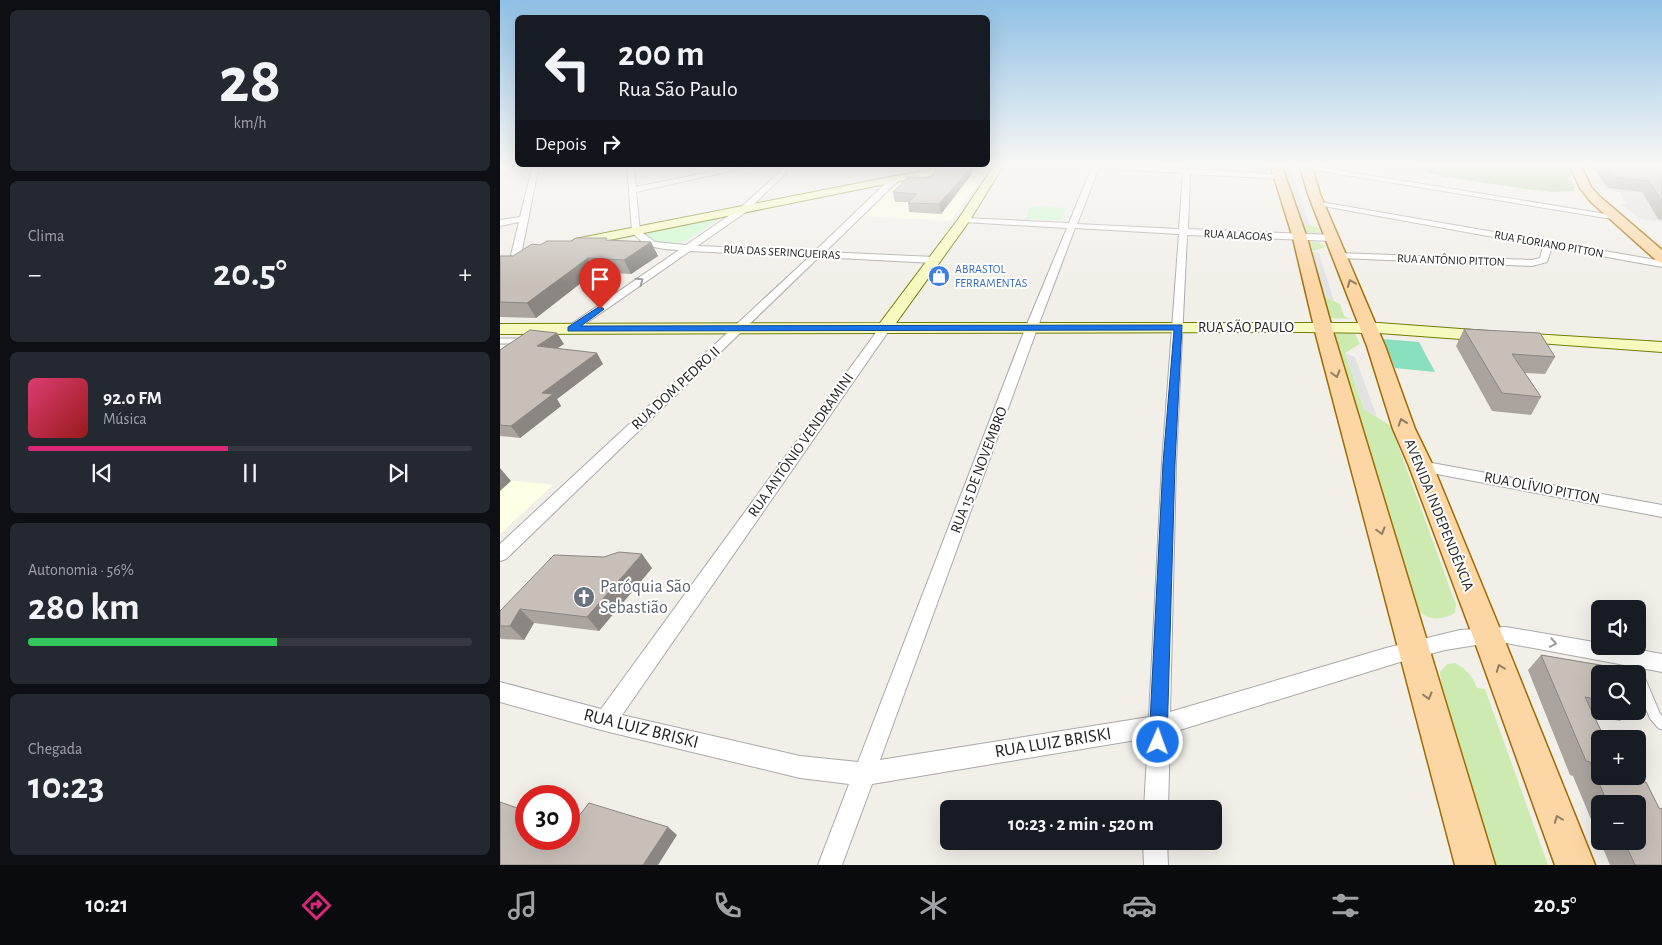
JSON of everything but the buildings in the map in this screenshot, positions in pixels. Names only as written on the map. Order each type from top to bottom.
[{"type":"main road","points":[[1288,204],[1300,238],[1323,328],[1416,648],[1475,865]]},
{"type":"main road","name":"AVENIDA INDEPENDÊNCIA","points":[[1319,204],[1370,328],[1404,428],[1488,634],[1575,865]]},
{"type":"main road","points":[[1603,204],[1662,258]]},
{"type":"street","points":[[527,204],[512,256],[533,252]]},
{"type":"street","points":[[635,204],[636,231]]},
{"type":"street","points":[[571,329],[749,204]]},
{"type":"street","points":[[560,246],[770,204]]},
{"type":"street","name":"RUA DOM PEDRO II","points":[[500,554],[870,204]]},
{"type":"street","name":"RUA ANTÔNIO VENDRAMINI","points":[[605,721],[974,204]]},
{"type":"street","name":"RUA 15 DE NOVEMBRO","points":[[864,774],[1031,329],[1081,204]]},
{"type":"street","points":[[1156,800],[1169,463],[1184,204]]},
{"type":"street","name":"RUA FLORIANO PITTON","points":[[1326,204],[1662,264]]},
{"type":"street","points":[[1536,204],[1618,218]]},
{"type":"street","points":[[500,223],[523,219]]},
{"type":"street","name":"RUA ALAGOAS","points":[[964,220],[1300,238],[1332,238]]},
{"type":"street","name":"RUA DAS SERINGUEIRAS","points":[[636,231],[641,240],[648,243],[686,248],[934,260]]},
{"type":"street","name":"RUA ANTÔNIO PITTON","points":[[1340,255],[1532,262],[1544,260],[1548,243]]},
{"type":"street","name":"RUA SÃO PAULO","points":[[500,329],[1370,328],[1662,347]]},
{"type":"street","name":"RUA OLÍVIO PITTON","points":[[1421,466],[1662,511]]},
{"type":"street","name":"RUA LUIZ BRISKI","points":[[500,692],[605,721],[800,767],[864,774],[1159,726],[1416,648],[1488,634],[1506,634],[1619,665]]},
{"type":"street","name":"RUA LUIZ BRISKI","points":[[1646,666],[1662,663]]},
{"type":"street","points":[[830,865],[864,774]]},
{"type":"street","points":[[1155,850],[1156,865]]},
{"type":"lane","points":[[500,341],[520,341]]},
{"type":"lane","points":[[1646,696],[1655,716],[1662,724]]},
{"type":"shaded area","points":[[877,204],[962,204],[950,221],[865,216]]},
{"type":"shaded area","points":[[1297,204],[1303,204],[1310,226],[1303,223]]},
{"type":"shaded area","points":[[1621,204],[1662,204],[1662,222],[1640,219]]},
{"type":"shaded area","points":[[1311,251],[1319,253],[1334,301],[1325,297]]},
{"type":"shaded area","points":[[1345,353],[1355,357],[1377,417],[1364,409]]},
{"type":"shaded area","points":[[500,479],[553,485],[500,534]]},
{"type":"green space","points":[[1293,204],[1297,204],[1303,223],[1319,228],[1320,233],[1302,232]]},
{"type":"green space","points":[[1030,206],[1067,208],[1061,220],[1026,219]]},
{"type":"green space","points":[[713,219],[717,220],[683,242],[664,245],[644,237],[644,233]]},
{"type":"green space","points":[[1306,241],[1318,242],[1325,246],[1324,248],[1311,251],[1325,297],[1340,304],[1344,316],[1350,319],[1325,318]]},
{"type":"green space","points":[[1329,333],[1355,334],[1360,344],[1345,353],[1364,409],[1391,426],[1456,605],[1455,613],[1449,616],[1443,618],[1428,617],[1413,606]]},
{"type":"green space","points":[[1383,339],[1419,342],[1435,372],[1395,368]]},
{"type":"green space","points":[[1455,663],[1468,673],[1477,688],[1485,689],[1548,865],[1485,865],[1432,683],[1441,684],[1440,672],[1447,664]]},
{"type":"place","name":"ABRASTOL FERRAMENTAS","points":[[939,276]]},
{"type":"place","name":"Paróquia São Sebastião","points":[[584,597]]},
{"type":"route","points":[[600,309],[571,329],[1031,329],[1178,327],[1169,463],[1158,742]]}]
